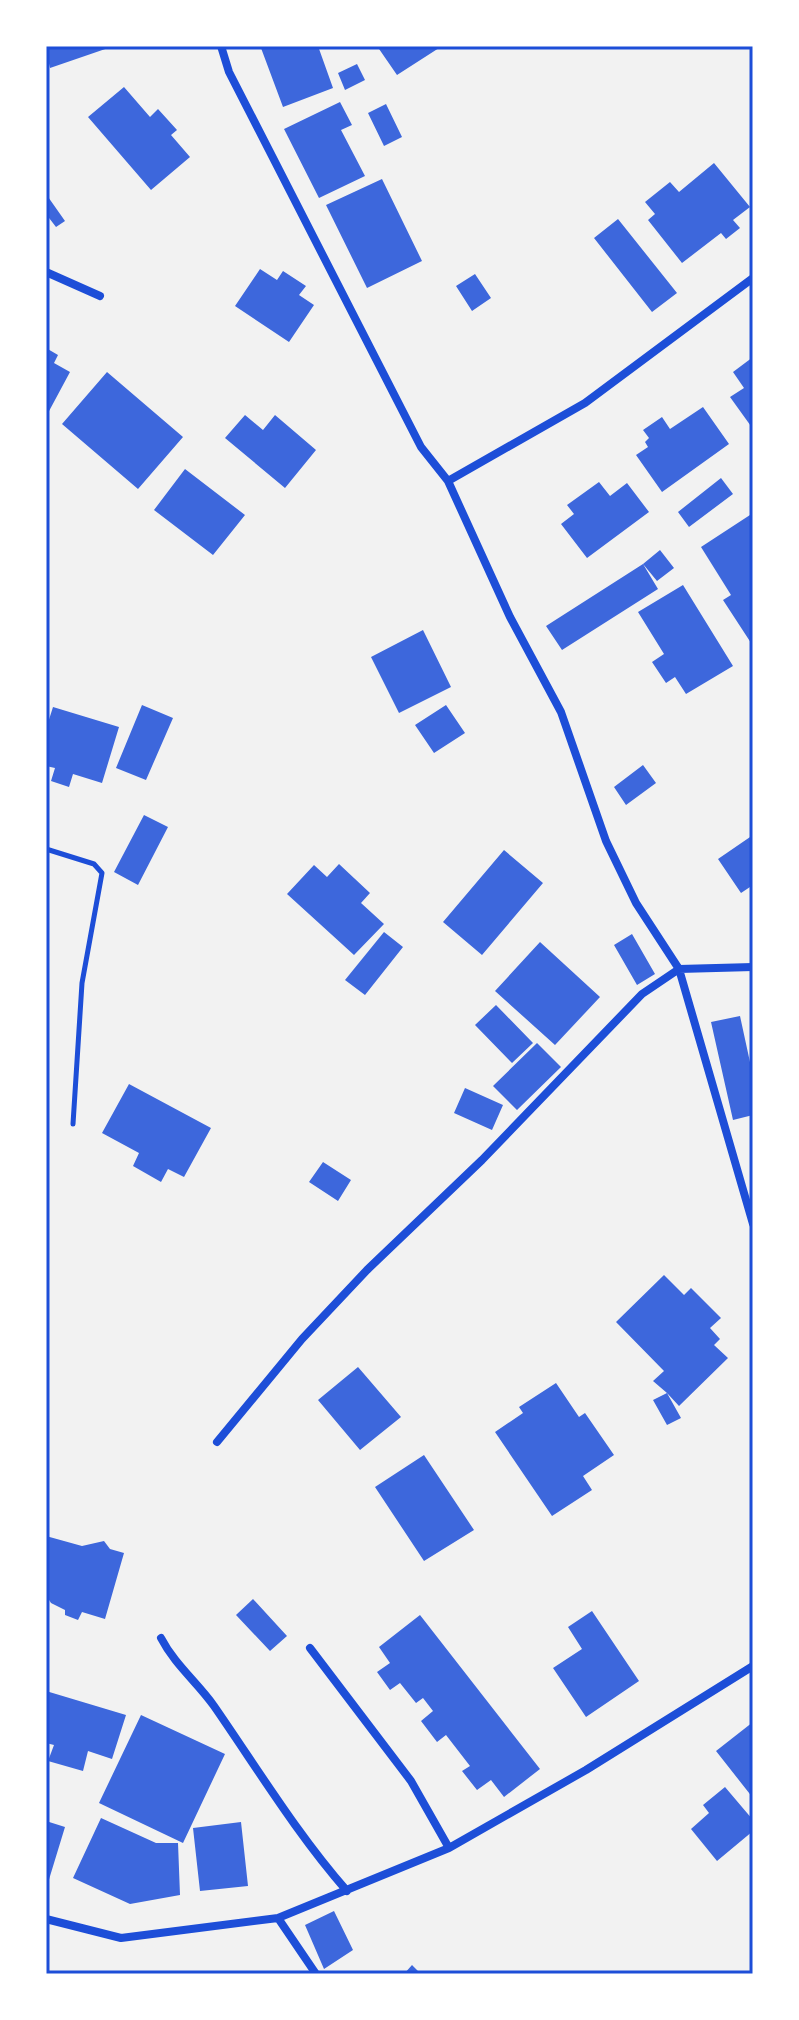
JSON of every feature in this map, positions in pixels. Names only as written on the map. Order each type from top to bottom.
[{"type":"street","points":[[221,46],[229,72],[421,447],[448,481],[510,617],[561,712],[606,841],[636,903],[679,969],[753,1224]]},
{"type":"street","points":[[46,272],[100,296]]},
{"type":"street","points":[[448,481],[585,403],[753,278]]},
{"type":"street","points":[[217,1442],[302,1339],[367,1270],[482,1160],[642,994],[679,969],[753,967]]},
{"type":"street","points":[[161,1638],[173,1661],[204,1691],[309,1848],[347,1891]]},
{"type":"street","points":[[310,1648],[411,1781],[449,1848]]},
{"type":"street","points":[[46,1919],[121,1938],[278,1918],[449,1848],[586,1770],[753,1666]]},
{"type":"street","points":[[278,1918],[316,1974]]},
{"type":"path","points":[[46,849],[94,864],[102,873],[82,983],[73,1124]]},
{"type":"building","points":[[57,46],[114,46],[50,68],[46,50]]},
{"type":"building","points":[[318,46],[333,88],[283,107],[261,48]]},
{"type":"building","points":[[377,46],[438,46],[439,48],[397,75]]},
{"type":"building","points":[[357,64],[365,80],[345,90],[338,73]]},
{"type":"building","points":[[124,87],[150,117],[158,109],[177,130],[171,135],[190,157],[151,190],[88,117]]},
{"type":"building","points":[[340,102],[352,125],[341,130],[365,176],[319,198],[284,129]]},
{"type":"building","points":[[386,104],[402,137],[384,146],[368,113]]},
{"type":"building","points":[[714,163],[750,207],[733,220],[740,228],[726,239],[721,233],[682,263],[648,220],[655,214],[645,202],[670,182],[679,192]]},
{"type":"building","points":[[382,179],[422,261],[367,288],[326,205]]},
{"type":"building","points":[[46,194],[65,221],[56,227],[46,214]]},
{"type":"building","points":[[618,219],[677,293],[652,312],[594,238]]},
{"type":"building","points":[[260,269],[277,280],[283,271],[306,286],[299,295],[314,305],[289,342],[235,306]]},
{"type":"building","points":[[475,274],[491,298],[472,311],[456,286]]},
{"type":"building","points":[[46,348],[58,355],[54,363],[70,372],[48,413]]},
{"type":"building","points":[[753,357],[753,429],[730,397],[744,388],[733,372]]},
{"type":"building","points":[[107,372],[183,437],[138,489],[62,424]]},
{"type":"building","points":[[703,407],[729,444],[662,492],[636,455],[648,447],[645,442],[649,438],[643,430],[662,417],[670,429]]},
{"type":"building","points":[[245,415],[263,430],[275,415],[316,450],[285,488],[225,438]]},
{"type":"building","points":[[185,469],[245,515],[213,555],[154,510]]},
{"type":"building","points":[[721,478],[733,494],[689,527],[678,512]]},
{"type":"building","points":[[599,482],[610,496],[627,483],[649,512],[587,558],[561,524],[574,514],[567,505]]},
{"type":"building","points":[[750,515],[753,519],[753,646],[723,600],[731,595],[701,547]]},
{"type":"building","points":[[660,550],[674,568],[657,581],[643,564]]},
{"type":"building","points":[[643,564],[658,589],[562,650],[546,626]]},
{"type":"building","points":[[683,585],[733,666],[686,694],[675,677],[666,683],[652,662],[664,654],[638,612]]},
{"type":"building","points":[[423,630],[451,687],[399,713],[371,657]]},
{"type":"building","points":[[142,705],[173,718],[146,780],[116,768]]},
{"type":"building","points":[[446,705],[465,733],[434,753],[415,725]]},
{"type":"building","points":[[53,707],[119,727],[102,783],[73,774],[69,787],[51,781],[55,768],[46,766],[46,729]]},
{"type":"building","points":[[643,765],[656,783],[626,805],[614,787]]},
{"type":"building","points":[[144,815],[168,827],[138,885],[114,872]]},
{"type":"building","points":[[753,835],[753,885],[741,893],[718,859]]},
{"type":"building","points":[[504,850],[543,883],[482,955],[443,922]]},
{"type":"building","points":[[339,864],[370,893],[361,903],[384,924],[354,955],[287,894],[314,865],[327,877]]},
{"type":"building","points":[[384,932],[403,947],[365,995],[345,980]]},
{"type":"building","points":[[632,934],[655,974],[637,985],[614,945]]},
{"type":"building","points":[[540,942],[600,997],[555,1045],[495,991]]},
{"type":"building","points":[[496,1005],[533,1043],[512,1063],[475,1025]]},
{"type":"building","points":[[740,1016],[753,1076],[753,1115],[733,1120],[711,1022]]},
{"type":"building","points":[[537,1043],[561,1067],[517,1110],[493,1086]]},
{"type":"building","points":[[129,1084],[211,1128],[184,1177],[168,1169],[161,1182],[133,1166],[139,1153],[102,1133]]},
{"type":"building","points":[[465,1088],[503,1105],[492,1130],[454,1113]]},
{"type":"building","points":[[323,1162],[351,1180],[338,1201],[309,1182]]},
{"type":"building","points":[[664,1275],[684,1295],[691,1288],[721,1318],[710,1328],[720,1339],[714,1345],[728,1358],[679,1406],[653,1381],[664,1371],[616,1322]]},
{"type":"building","points":[[358,1367],[401,1417],[360,1450],[318,1400]]},
{"type":"building","points":[[556,1383],[579,1417],[585,1413],[614,1455],[583,1476],[592,1490],[552,1516],[495,1432],[523,1413],[519,1407]]},
{"type":"building","points":[[667,1393],[681,1418],[667,1425],[653,1400]]},
{"type":"building","points":[[424,1455],[474,1530],[424,1561],[375,1487]]},
{"type":"building","points":[[46,1536],[82,1546],[104,1541],[110,1549],[124,1553],[105,1619],[82,1612],[78,1620],[65,1615],[65,1610],[51,1603],[46,1595]]},
{"type":"building","points":[[253,1599],[287,1636],[270,1651],[236,1615]]},
{"type":"building","points":[[592,1611],[639,1681],[586,1717],[553,1668],[582,1649],[568,1627]]},
{"type":"building","points":[[420,1615],[540,1769],[504,1797],[491,1780],[477,1790],[462,1771],[470,1766],[446,1735],[437,1742],[421,1721],[433,1711],[423,1698],[416,1703],[400,1683],[390,1690],[377,1672],[390,1663],[379,1647]]},
{"type":"building","points":[[46,1691],[126,1715],[112,1759],[88,1751],[83,1771],[48,1761],[54,1745],[46,1743]]},
{"type":"building","points":[[141,1715],[225,1754],[183,1843],[99,1803]]},
{"type":"building","points":[[753,1722],[753,1798],[716,1751]]},
{"type":"building","points":[[725,1787],[753,1820],[753,1831],[717,1861],[691,1829],[709,1813],[703,1805]]},
{"type":"building","points":[[101,1818],[156,1843],[178,1843],[180,1895],[130,1904],[73,1878]]},
{"type":"building","points":[[46,1821],[65,1827],[47,1886],[46,1886]]},
{"type":"building","points":[[241,1822],[248,1886],[200,1891],[193,1828]]},
{"type":"building","points":[[334,1911],[353,1950],[324,1969],[305,1925]]},
{"type":"building","points":[[412,1965],[421,1974],[404,1974]]}]
